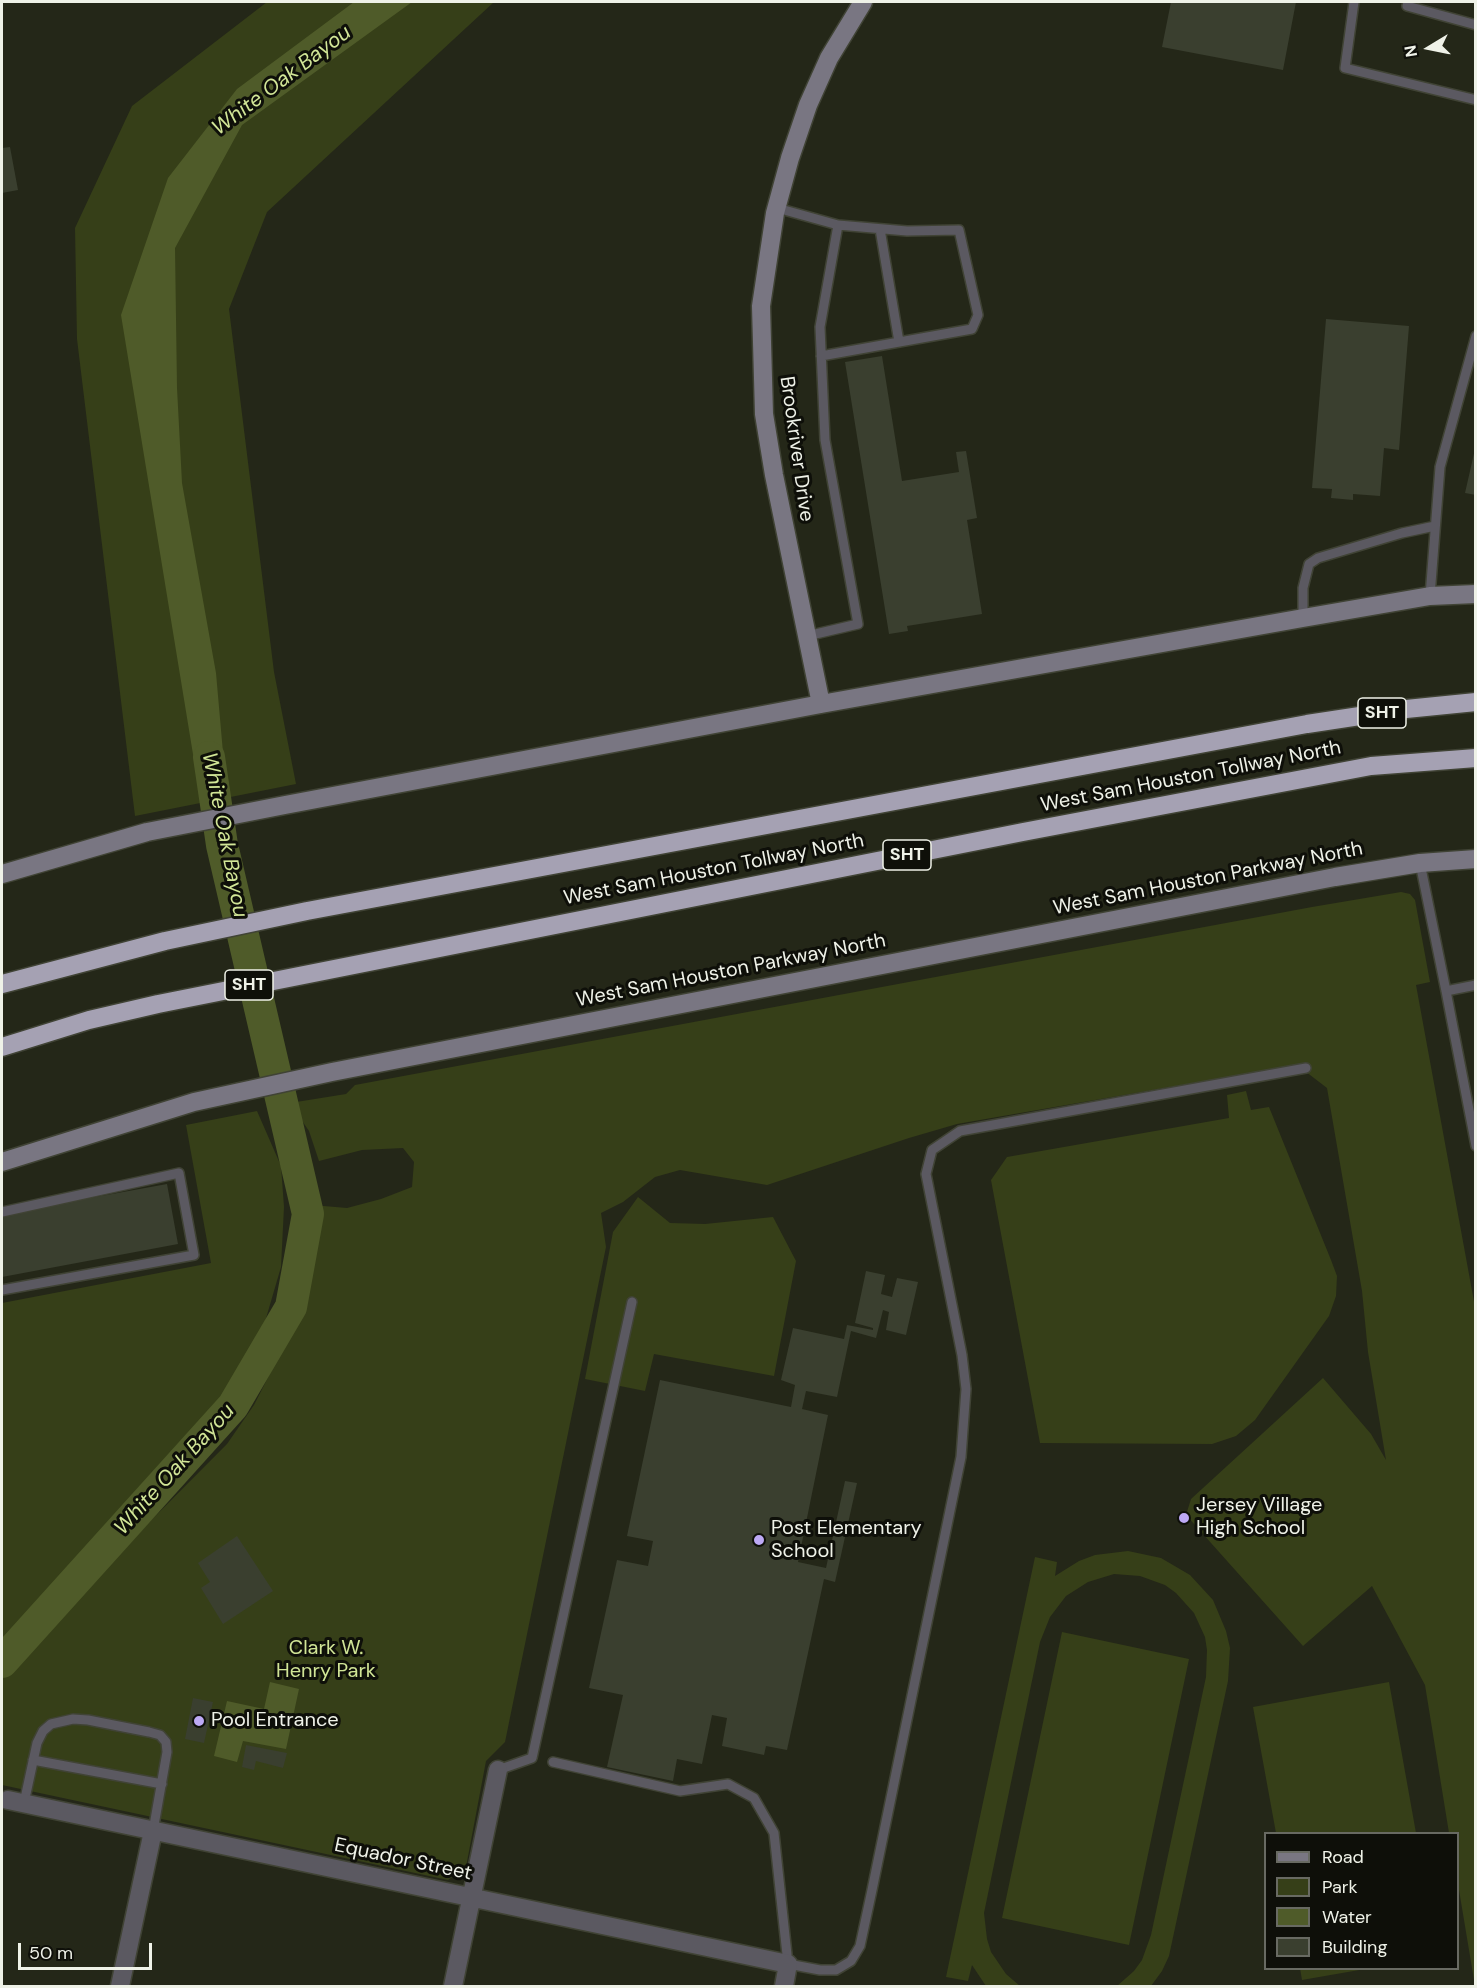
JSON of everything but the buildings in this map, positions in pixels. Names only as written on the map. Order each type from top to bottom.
[{"type":"highway","name":"West Sam Houston Tollway North","points":[[2,984],[165,941],[307,911],[1307,724],[1406,709],[1476,702]]},
{"type":"highway","name":"West Sam Houston Tollway North","points":[[2,1047],[89,1020],[158,1004],[1249,788],[1371,766],[1476,758]]},
{"type":"main road","name":"Brookriver Drive","points":[[821,704],[774,475],[764,414],[761,306],[777,208],[790,158],[808,105],[829,58],[863,2]]},
{"type":"main road","points":[[2,874],[147,832],[285,805],[821,704],[1303,618],[1430,596],[1476,594]]},
{"type":"main road","name":"West Sam Houston Parkway North","points":[[2,1162],[194,1102],[332,1072],[1335,876],[1420,863],[1476,859]]},
{"type":"street","points":[[453,1986],[498,1770]]},
{"type":"street","name":"Equador Street","points":[[16,1801],[788,1964]]},
{"type":"street","points":[[120,1986],[153,1831]]},
{"type":"street","points":[[784,1986],[788,1964]]},
{"type":"lane","points":[[1354,2],[1345,68],[1476,100]]},
{"type":"lane","points":[[1408,2],[1407,6],[1476,25]]},
{"type":"lane","points":[[777,208],[838,225],[907,231],[959,230],[978,315],[972,329],[821,356]]},
{"type":"lane","points":[[807,636],[858,624],[825,440],[820,327],[838,225]]},
{"type":"lane","points":[[880,229],[899,342]]},
{"type":"lane","points":[[1430,596],[1440,467],[1476,336]]},
{"type":"lane","points":[[1303,618],[1304,577],[1309,564],[1318,558],[1402,533],[1435,526]]},
{"type":"lane","points":[[1420,863],[1476,1146]]},
{"type":"lane","points":[[1446,991],[1476,985]]},
{"type":"lane","points":[[553,1762],[680,1791],[728,1784],[754,1798],[774,1833],[788,1964],[820,1970],[836,1970],[851,1960],[860,1946],[961,1457],[966,1389],[962,1355],[926,1174],[932,1150],[960,1131],[1306,1068]]},
{"type":"lane","points":[[2,1212],[179,1173],[194,1255],[2,1290]]},
{"type":"lane","points":[[498,1770],[532,1758],[632,1302]]},
{"type":"lane","points":[[16,1801],[38,1743],[44,1731],[51,1724],[73,1719],[99,1721],[160,1735],[166,1742],[167,1752],[153,1831]]},
{"type":"lane","points":[[33,1760],[162,1784]]},
{"type":"green space","points":[[267,2],[494,2],[267,212],[229,309],[274,672],[296,784],[135,816],[77,339],[75,228],[132,106]]},
{"type":"green space","name":"Clark W. Henry Park","points":[[1401,892],[1410,894],[1415,900],[1430,982],[1416,985],[1475,1307],[1475,1986],[1459,1890],[1459,1832],[1449,1832],[1425,1685],[1372,1586],[1303,1646],[1186,1515],[1191,1499],[1323,1378],[1371,1434],[1386,1460],[1368,1352],[1362,1291],[1327,1088],[1297,1065],[957,1124],[767,1185],[680,1170],[655,1177],[623,1202],[601,1213],[606,1247],[505,1742],[486,1761],[466,1867],[448,1880],[2,1785],[2,1679],[37,1635],[227,1444],[254,1405],[284,1346],[301,1303],[312,1205],[347,1208],[381,1199],[412,1187],[414,1162],[403,1148],[362,1150],[319,1161],[309,1131],[290,1103],[346,1094],[355,1085]]},
{"type":"green space","points":[[1246,1091],[1251,1110],[1269,1107],[1337,1276],[1336,1296],[1329,1316],[1255,1420],[1236,1436],[1212,1444],[1040,1443],[991,1180],[1007,1157],[1229,1118],[1227,1095]]},
{"type":"green space","points":[[257,1111],[281,1166],[284,1207],[281,1267],[262,1332],[226,1400],[188,1452],[2,1645],[2,1303],[211,1263],[186,1125]]},
{"type":"green space","points":[[638,1197],[670,1223],[705,1224],[773,1217],[796,1261],[774,1376],[654,1354],[645,1391],[585,1379],[613,1232]]},
{"type":"green space","points":[[1128,1551],[1161,1558],[1190,1575],[1213,1600],[1226,1631],[1230,1648],[1228,1681],[1169,1956],[1151,1986],[1117,1986],[1134,1971],[1142,1960],[1151,1935],[1206,1677],[1207,1650],[1205,1637],[1194,1613],[1176,1593],[1165,1585],[1140,1576],[1114,1574],[1088,1582],[1066,1596],[1050,1617],[1040,1642],[984,1913],[991,1952],[1006,1974],[1020,1986],[986,1986],[972,1965],[968,1981],[946,1977],[1035,1557],[1057,1562],[1055,1576],[1079,1561],[1095,1555]]},
{"type":"green space","points":[[1062,1632],[1189,1659],[1129,1945],[1002,1918]]},
{"type":"green space","points":[[1389,1682],[1416,1832],[1276,1832],[1253,1707]]},
{"type":"green space","points":[[1300,1970],[1359,1970],[1302,1980]]},
{"type":"water","points":[[354,2],[412,2],[242,125],[175,248],[177,388],[182,483],[216,673],[227,798],[201,803],[121,315],[168,178],[237,89]]},
{"type":"water","points":[[270,1682],[299,1689],[286,1749],[243,1741],[237,1762],[214,1756],[227,1701],[264,1709]]},
{"type":"waterway","name":"White Oak Bayou","points":[[2,1662],[233,1406],[291,1307],[308,1214],[222,845],[209,757]]},
{"type":"place","name":"Jersey Village High School","points":[[1184,1518]]},
{"type":"place","name":"Post Elementary School","points":[[759,1540]]},
{"type":"place","name":"Pool Entrance","points":[[199,1721]]}]
